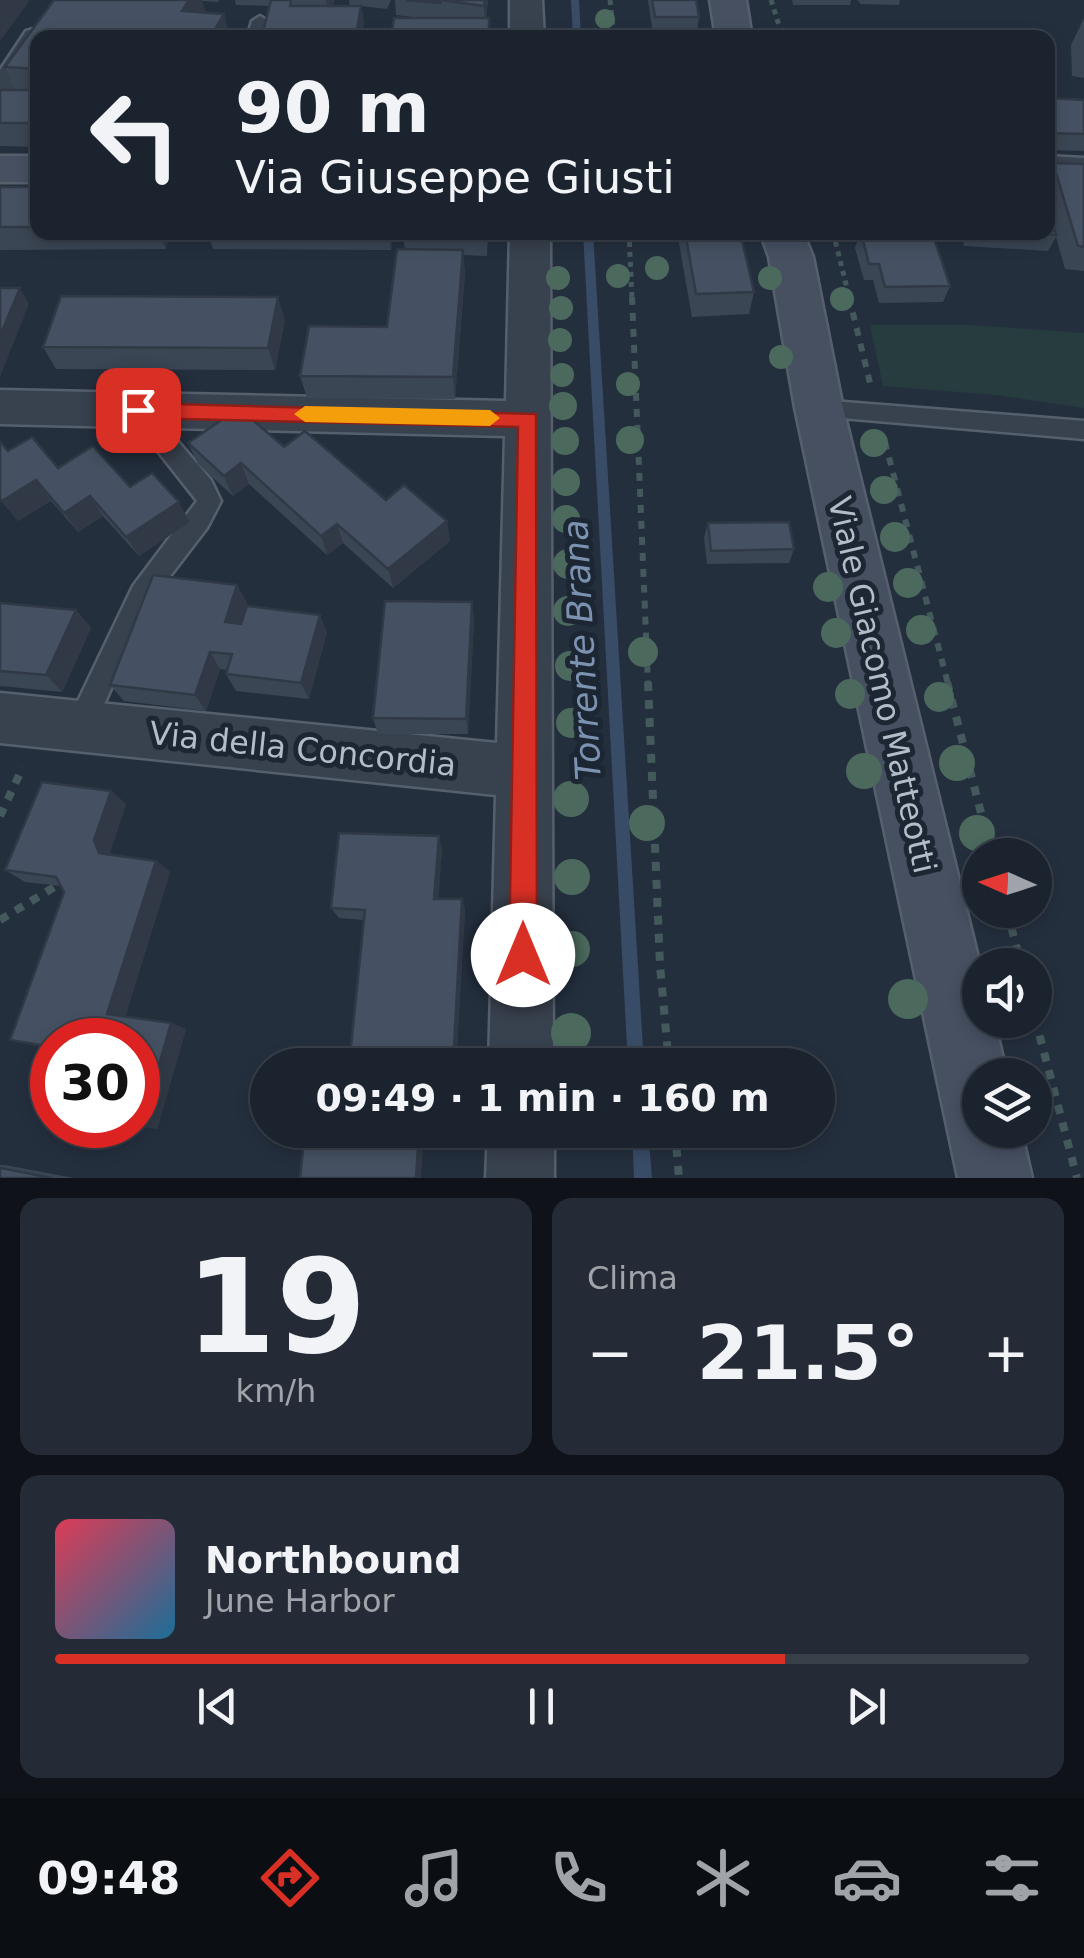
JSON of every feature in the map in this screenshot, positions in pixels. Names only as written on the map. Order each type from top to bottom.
[{"type":"street","points":[[526,0],[528,30]]},
{"type":"street","points":[[0,96],[30,49]]},
{"type":"street","points":[[1055,168],[1084,170]]},
{"type":"street","points":[[0,169],[30,169]]},
{"type":"street","points":[[521,1048],[530,240]]},
{"type":"street","name":"Viale Giacomo Matteotti","points":[[800,240],[820,408],[968,1058]]},
{"type":"street","points":[[0,407],[528,419]]},
{"type":"street","name":"Via della Concordia","points":[[0,718],[525,772]]},
{"type":"street","points":[[520,1148],[520,1178]]},
{"type":"street","points":[[988,1148],[995,1178]]},
{"type":"lane","points":[[820,408],[1084,430]]},
{"type":"lane","points":[[80,726],[131,612],[173,547],[205,514],[209,502],[203,486],[138,410]]},
{"type":"path","points":[[610,0],[613,30]]},
{"type":"path","points":[[771,0],[780,30]]},
{"type":"path","points":[[629,240],[659,945],[668,1048]]},
{"type":"path","points":[[800,240],[877,411],[988,838]]},
{"type":"path","points":[[0,920],[56,886]]},
{"type":"path","points":[[1040,1038],[1076,1178]]},
{"type":"path","points":[[676,1148],[679,1178]]},
{"type":"green space","points":[[870,325],[971,325],[1084,333],[1084,408],[996,395],[883,386]]},
{"type":"building","points":[[54,0],[189,0],[182,11],[224,14],[215,30],[32,30]]},
{"type":"building","points":[[271,0],[291,0],[290,6],[361,6],[357,30],[264,30]]},
{"type":"building","points":[[441,0],[485,0],[484,6]]},
{"type":"building","points":[[652,0],[696,0],[699,17],[655,17]]},
{"type":"building","points":[[394,18],[489,18],[489,30],[392,30]]},
{"type":"building","points":[[30,33],[30,69],[5,67]]},
{"type":"building","points":[[0,90],[30,90],[30,123],[0,123]]},
{"type":"building","points":[[1055,98],[1084,100],[1084,134],[1055,133]]},
{"type":"building","points":[[1055,163],[1084,164],[1084,247],[1078,246]]},
{"type":"building","points":[[0,187],[30,187],[30,227],[0,227]]},
{"type":"building","points":[[686,240],[742,240],[754,292],[696,294]]},
{"type":"building","points":[[863,240],[935,240],[950,286],[885,287],[879,264],[869,264]]},
{"type":"building","points":[[397,249],[463,250],[453,377],[300,376],[309,326],[387,327]]},
{"type":"building","points":[[0,288],[20,288],[0,336]]},
{"type":"building","points":[[61,296],[278,297],[268,348],[43,347]]},
{"type":"building","points":[[239,408],[284,447],[305,431],[386,500],[404,485],[447,521],[388,569],[337,524],[321,536],[241,463],[224,476],[188,443]]},
{"type":"building","points":[[32,437],[58,468],[93,446],[130,487],[152,473],[179,502],[126,537],[90,496],[64,513],[36,480],[2,501],[0,442],[8,451]]},
{"type":"building","points":[[789,522],[794,549],[711,551],[708,523]]},
{"type":"building","points":[[153,575],[237,585],[225,622],[241,624],[247,606],[320,615],[301,683],[226,674],[232,654],[210,652],[195,695],[110,685]]},
{"type":"building","points":[[385,601],[472,602],[466,719],[373,718]]},
{"type":"building","points":[[0,603],[76,610],[46,675],[0,671]]},
{"type":"building","points":[[42,782],[111,791],[94,840],[99,853],[156,861],[107,1014],[135,1018],[30,1018],[30,1043],[10,1040],[64,892],[56,877],[5,870]]},
{"type":"building","points":[[339,833],[439,836],[434,899],[462,899],[454,1048],[351,1048],[365,910],[331,908]]},
{"type":"building","points":[[160,1021],[171,1023],[160,1061]]},
{"type":"building","points":[[303,1148],[418,1148],[416,1178],[300,1178]]},
{"type":"building","points":[[0,1168],[52,1178],[0,1178]]},
{"type":"waterway","name":"Torrente Brana","points":[[575,0],[577,30]]},
{"type":"waterway","name":"Torrente Brana","points":[[588,240],[635,1048]]},
{"type":"waterway","name":"Torrente Brana","points":[[641,1148],[643,1178]]},
{"type":"slow traffic","points":[[305,414],[490,418]]},
{"type":"route","points":[[138,410],[528,419],[523,955]]}]
